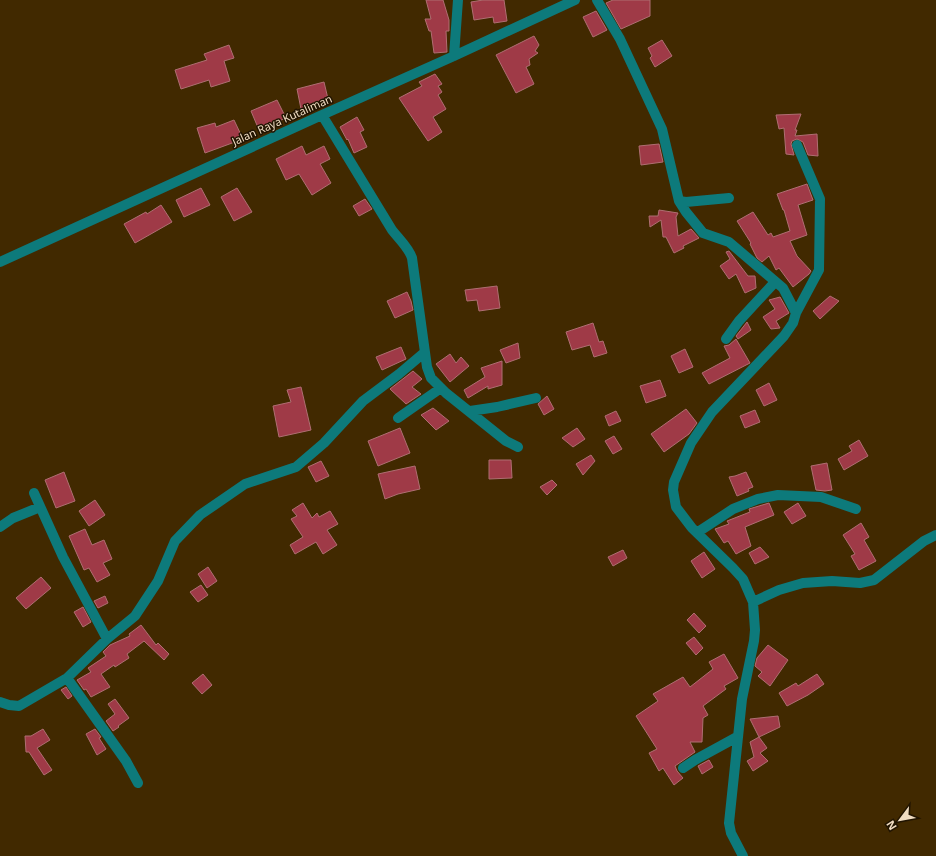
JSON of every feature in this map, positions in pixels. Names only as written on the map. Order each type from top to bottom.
[{"type":"street","points":[[454,56],[458,0]]},
{"type":"street","name":"Jalan Raya Kutaliman","points":[[0,262],[575,0]]},
{"type":"street","points":[[597,0],[620,38],[662,129],[679,200],[686,212],[703,233],[730,242],[783,288],[796,313]]},
{"type":"street","points":[[322,115],[392,230],[402,244],[410,251],[427,367],[431,378],[441,388],[506,441],[518,447]]},
{"type":"street","points":[[743,856],[731,833],[729,823],[742,699],[754,641],[753,602],[743,579],[683,517],[676,507],[672,490],[674,482],[692,443],[712,412],[784,336],[793,323],[796,313],[819,270],[820,199],[797,146]]},
{"type":"street","points":[[679,200],[686,202],[729,198]]},
{"type":"street","points":[[726,339],[739,321],[775,282]]},
{"type":"street","points":[[0,702],[19,706],[67,678],[106,639],[136,616],[158,581],[175,541],[200,515],[245,484],[296,467],[324,443],[363,400],[425,352]]},
{"type":"street","points":[[398,418],[441,388]]},
{"type":"street","points":[[470,411],[497,407],[536,398]]},
{"type":"street","points":[[34,494],[63,557],[106,639]]},
{"type":"street","points":[[698,532],[733,509],[758,499],[778,495],[821,497],[856,510]]},
{"type":"street","points":[[0,527],[13,518],[40,507]]},
{"type":"street","points":[[753,602],[779,590],[803,583],[832,581],[860,583],[874,580],[924,541],[936,535]]},
{"type":"street","points":[[67,678],[126,761],[138,783]]},
{"type":"street","points":[[683,768],[737,737]]},
{"type":"building","points":[[426,0],[443,0],[449,20],[449,31],[446,31],[447,52],[434,53],[431,31],[429,31],[425,19],[431,19]]},
{"type":"building","points":[[483,0],[504,0],[507,21],[494,23],[493,17],[474,20],[471,2]]},
{"type":"building","points":[[613,0],[650,0],[650,16],[621,29],[606,3]]},
{"type":"building","points":[[596,11],[607,30],[593,37],[583,17]]},
{"type":"building","points":[[534,36],[539,45],[535,51],[538,53],[529,59],[530,65],[526,67],[534,84],[516,93],[496,55]]},
{"type":"building","points":[[662,40],[672,56],[655,67],[650,58],[652,56],[648,48]]},
{"type":"building","points":[[229,45],[234,58],[224,61],[230,81],[211,87],[209,80],[181,89],[175,70],[207,60],[204,54]]},
{"type":"building","points":[[435,74],[442,84],[438,86],[442,92],[438,95],[446,109],[433,117],[442,132],[428,141],[399,98],[422,86],[419,82]]},
{"type":"building","points":[[324,82],[329,103],[301,109],[297,89]]},
{"type":"building","points":[[277,100],[286,118],[259,130],[251,111]]},
{"type":"building","points":[[801,114],[795,130],[797,130],[795,136],[817,134],[818,156],[808,155],[803,142],[797,139],[792,141],[791,144],[794,155],[786,154],[784,128],[779,129],[776,115]]},
{"type":"building","points":[[357,117],[364,130],[360,132],[367,147],[354,153],[348,139],[347,140],[340,127]]},
{"type":"building","points":[[234,120],[243,139],[205,153],[197,128],[215,123],[216,127]]},
{"type":"building","points":[[659,144],[663,162],[641,165],[639,146]]},
{"type":"building","points":[[302,146],[306,155],[324,146],[330,159],[320,164],[331,183],[312,195],[299,174],[286,180],[276,159]]},
{"type":"building","points":[[807,184],[813,200],[798,205],[807,235],[790,241],[797,256],[811,271],[793,287],[779,268],[776,270],[769,256],[762,262],[757,258],[750,244],[751,243],[737,221],[753,212],[768,235],[771,233],[773,237],[790,231],[784,210],[777,194]]},
{"type":"building","points":[[201,188],[210,205],[184,217],[176,200]]},
{"type":"building","points":[[237,188],[252,212],[234,221],[221,197]]},
{"type":"building","points":[[365,199],[372,209],[359,216],[353,206]]},
{"type":"building","points":[[161,205],[172,222],[135,243],[124,224],[146,212],[147,214]]},
{"type":"building","points":[[659,210],[678,213],[676,217],[678,236],[691,229],[699,238],[683,246],[684,248],[674,253],[666,237],[663,237],[661,220],[650,227],[649,216],[658,216]]},
{"type":"building","points":[[729,251],[748,276],[755,276],[756,288],[745,293],[736,274],[729,279],[720,266],[730,259],[726,252]]},
{"type":"building","points":[[497,286],[500,308],[479,311],[477,300],[467,301],[465,290]]},
{"type":"building","points":[[407,292],[413,310],[395,318],[387,301]]},
{"type":"building","points":[[830,296],[839,301],[820,319],[813,311]]},
{"type":"building","points":[[780,297],[789,313],[776,321],[780,328],[771,329],[763,317],[775,309],[769,300]]},
{"type":"building","points":[[747,322],[751,330],[738,339],[736,336]]},
{"type":"building","points":[[593,323],[599,342],[603,341],[607,353],[594,357],[590,345],[572,350],[566,332]]},
{"type":"building","points":[[736,339],[750,363],[709,384],[702,373],[730,358],[724,346],[729,345]]},
{"type":"building","points":[[518,343],[520,358],[506,363],[500,350]]},
{"type":"building","points":[[401,347],[406,359],[382,370],[376,357]]},
{"type":"building","points":[[685,349],[693,367],[679,373],[671,356]]},
{"type":"building","points":[[450,354],[456,363],[461,357],[469,366],[450,382],[436,364]]},
{"type":"building","points":[[502,361],[502,385],[488,389],[488,386],[468,398],[464,390],[485,377],[481,368]]},
{"type":"building","points":[[413,371],[422,379],[412,387],[421,394],[406,404],[390,389]]},
{"type":"building","points":[[660,380],[666,396],[646,403],[640,386]]},
{"type":"building","points":[[769,383],[777,400],[764,406],[756,390]]},
{"type":"building","points":[[301,387],[311,430],[279,437],[273,406],[291,402],[287,390]]},
{"type":"building","points":[[547,396],[554,409],[544,415],[538,404]]},
{"type":"building","points":[[433,408],[449,421],[436,430],[421,415]]},
{"type":"building","points":[[686,409],[697,423],[689,434],[664,452],[651,434]]},
{"type":"building","points":[[755,410],[760,422],[745,428],[740,416]]},
{"type":"building","points":[[616,411],[621,421],[609,426],[605,416]]},
{"type":"building","points":[[400,428],[410,453],[378,466],[368,441]]},
{"type":"building","points":[[577,428],[585,439],[573,447],[562,438]]},
{"type":"building","points":[[614,436],[622,449],[613,454],[605,441]]},
{"type":"building","points":[[859,440],[868,456],[844,470],[838,459],[852,451],[849,446]]},
{"type":"building","points":[[591,455],[595,461],[583,475],[576,464]]},
{"type":"building","points":[[489,460],[511,460],[512,478],[489,479]]},
{"type":"building","points":[[321,461],[329,476],[316,482],[308,467]]},
{"type":"building","points":[[827,463],[832,490],[816,490],[811,466]]},
{"type":"building","points":[[415,466],[420,489],[398,494],[385,499],[378,474]]},
{"type":"building","points":[[64,472],[75,501],[56,508],[45,480]]},
{"type":"building","points":[[746,472],[753,487],[748,489],[749,491],[737,496],[729,477]]},
{"type":"building","points":[[552,480],[557,485],[547,495],[540,487]]},
{"type":"building","points":[[95,500],[105,515],[89,526],[79,511]]},
{"type":"building","points":[[303,503],[312,518],[317,513],[319,517],[330,511],[338,524],[327,530],[337,545],[323,554],[316,542],[295,554],[290,545],[303,537],[291,519],[297,516],[292,510]]},
{"type":"building","points":[[769,503],[774,515],[745,527],[751,546],[736,554],[728,541],[724,543],[715,529],[729,524],[727,521],[750,512],[749,509]]},
{"type":"building","points":[[798,503],[806,516],[792,524],[784,512]]},
{"type":"building","points":[[861,523],[869,537],[864,540],[876,561],[859,570],[851,556],[855,554],[843,535]]},
{"type":"building","points":[[85,529],[92,545],[104,540],[112,559],[103,563],[110,575],[97,582],[89,568],[84,570],[69,536]]},
{"type":"building","points":[[760,547],[769,557],[755,564],[749,553]]},
{"type":"building","points":[[623,550],[627,558],[613,566],[608,557]]},
{"type":"building","points":[[704,552],[715,569],[702,578],[691,561]]},
{"type":"building","points":[[208,567],[217,581],[207,588],[198,574]]},
{"type":"building","points":[[41,577],[51,588],[26,609],[16,598]]},
{"type":"building","points":[[201,585],[208,595],[198,602],[190,592]]},
{"type":"building","points":[[105,596],[108,603],[98,608],[94,601]]},
{"type":"building","points":[[83,607],[91,622],[83,627],[74,612]]},
{"type":"building","points":[[694,613],[706,626],[699,633],[687,620]]},
{"type":"building","points":[[141,625],[156,645],[158,643],[169,654],[164,660],[144,641],[127,654],[129,658],[115,667],[114,665],[101,674],[110,687],[91,697],[86,689],[84,690],[77,680],[91,672],[88,668],[106,656],[103,652],[110,645],[130,636],[129,634]]},
{"type":"building","points":[[694,637],[703,648],[696,655],[686,643]]},
{"type":"building","points":[[768,645],[788,660],[770,686],[758,676],[762,672],[755,666],[757,658]]},
{"type":"building","points":[[724,654],[738,678],[724,686],[726,689],[703,706],[708,715],[703,718],[702,742],[690,742],[695,752],[675,766],[683,778],[674,785],[663,768],[659,771],[649,753],[657,749],[636,716],[658,701],[653,694],[683,677],[690,687],[713,669],[709,662]]},
{"type":"building","points":[[203,674],[212,685],[202,694],[192,683]]},
{"type":"building","points":[[817,674],[824,684],[808,695],[787,706],[779,693],[796,683],[798,686]]},
{"type":"building","points":[[66,687],[72,696],[68,699],[61,690]]},
{"type":"building","points":[[115,699],[129,718],[113,731],[106,721],[115,714],[108,704]]},
{"type":"building","points":[[778,716],[780,727],[759,737],[750,719]]},
{"type":"building","points":[[43,729],[50,740],[37,748],[52,770],[44,775],[29,752],[26,752],[25,736],[31,736]]},
{"type":"building","points":[[95,729],[101,737],[99,738],[106,749],[97,755],[86,734]]},
{"type":"building","points":[[759,737],[767,748],[760,753],[768,761],[753,771],[747,761],[754,757],[750,742]]},
{"type":"building","points":[[709,760],[713,767],[702,774],[698,766]]}]
